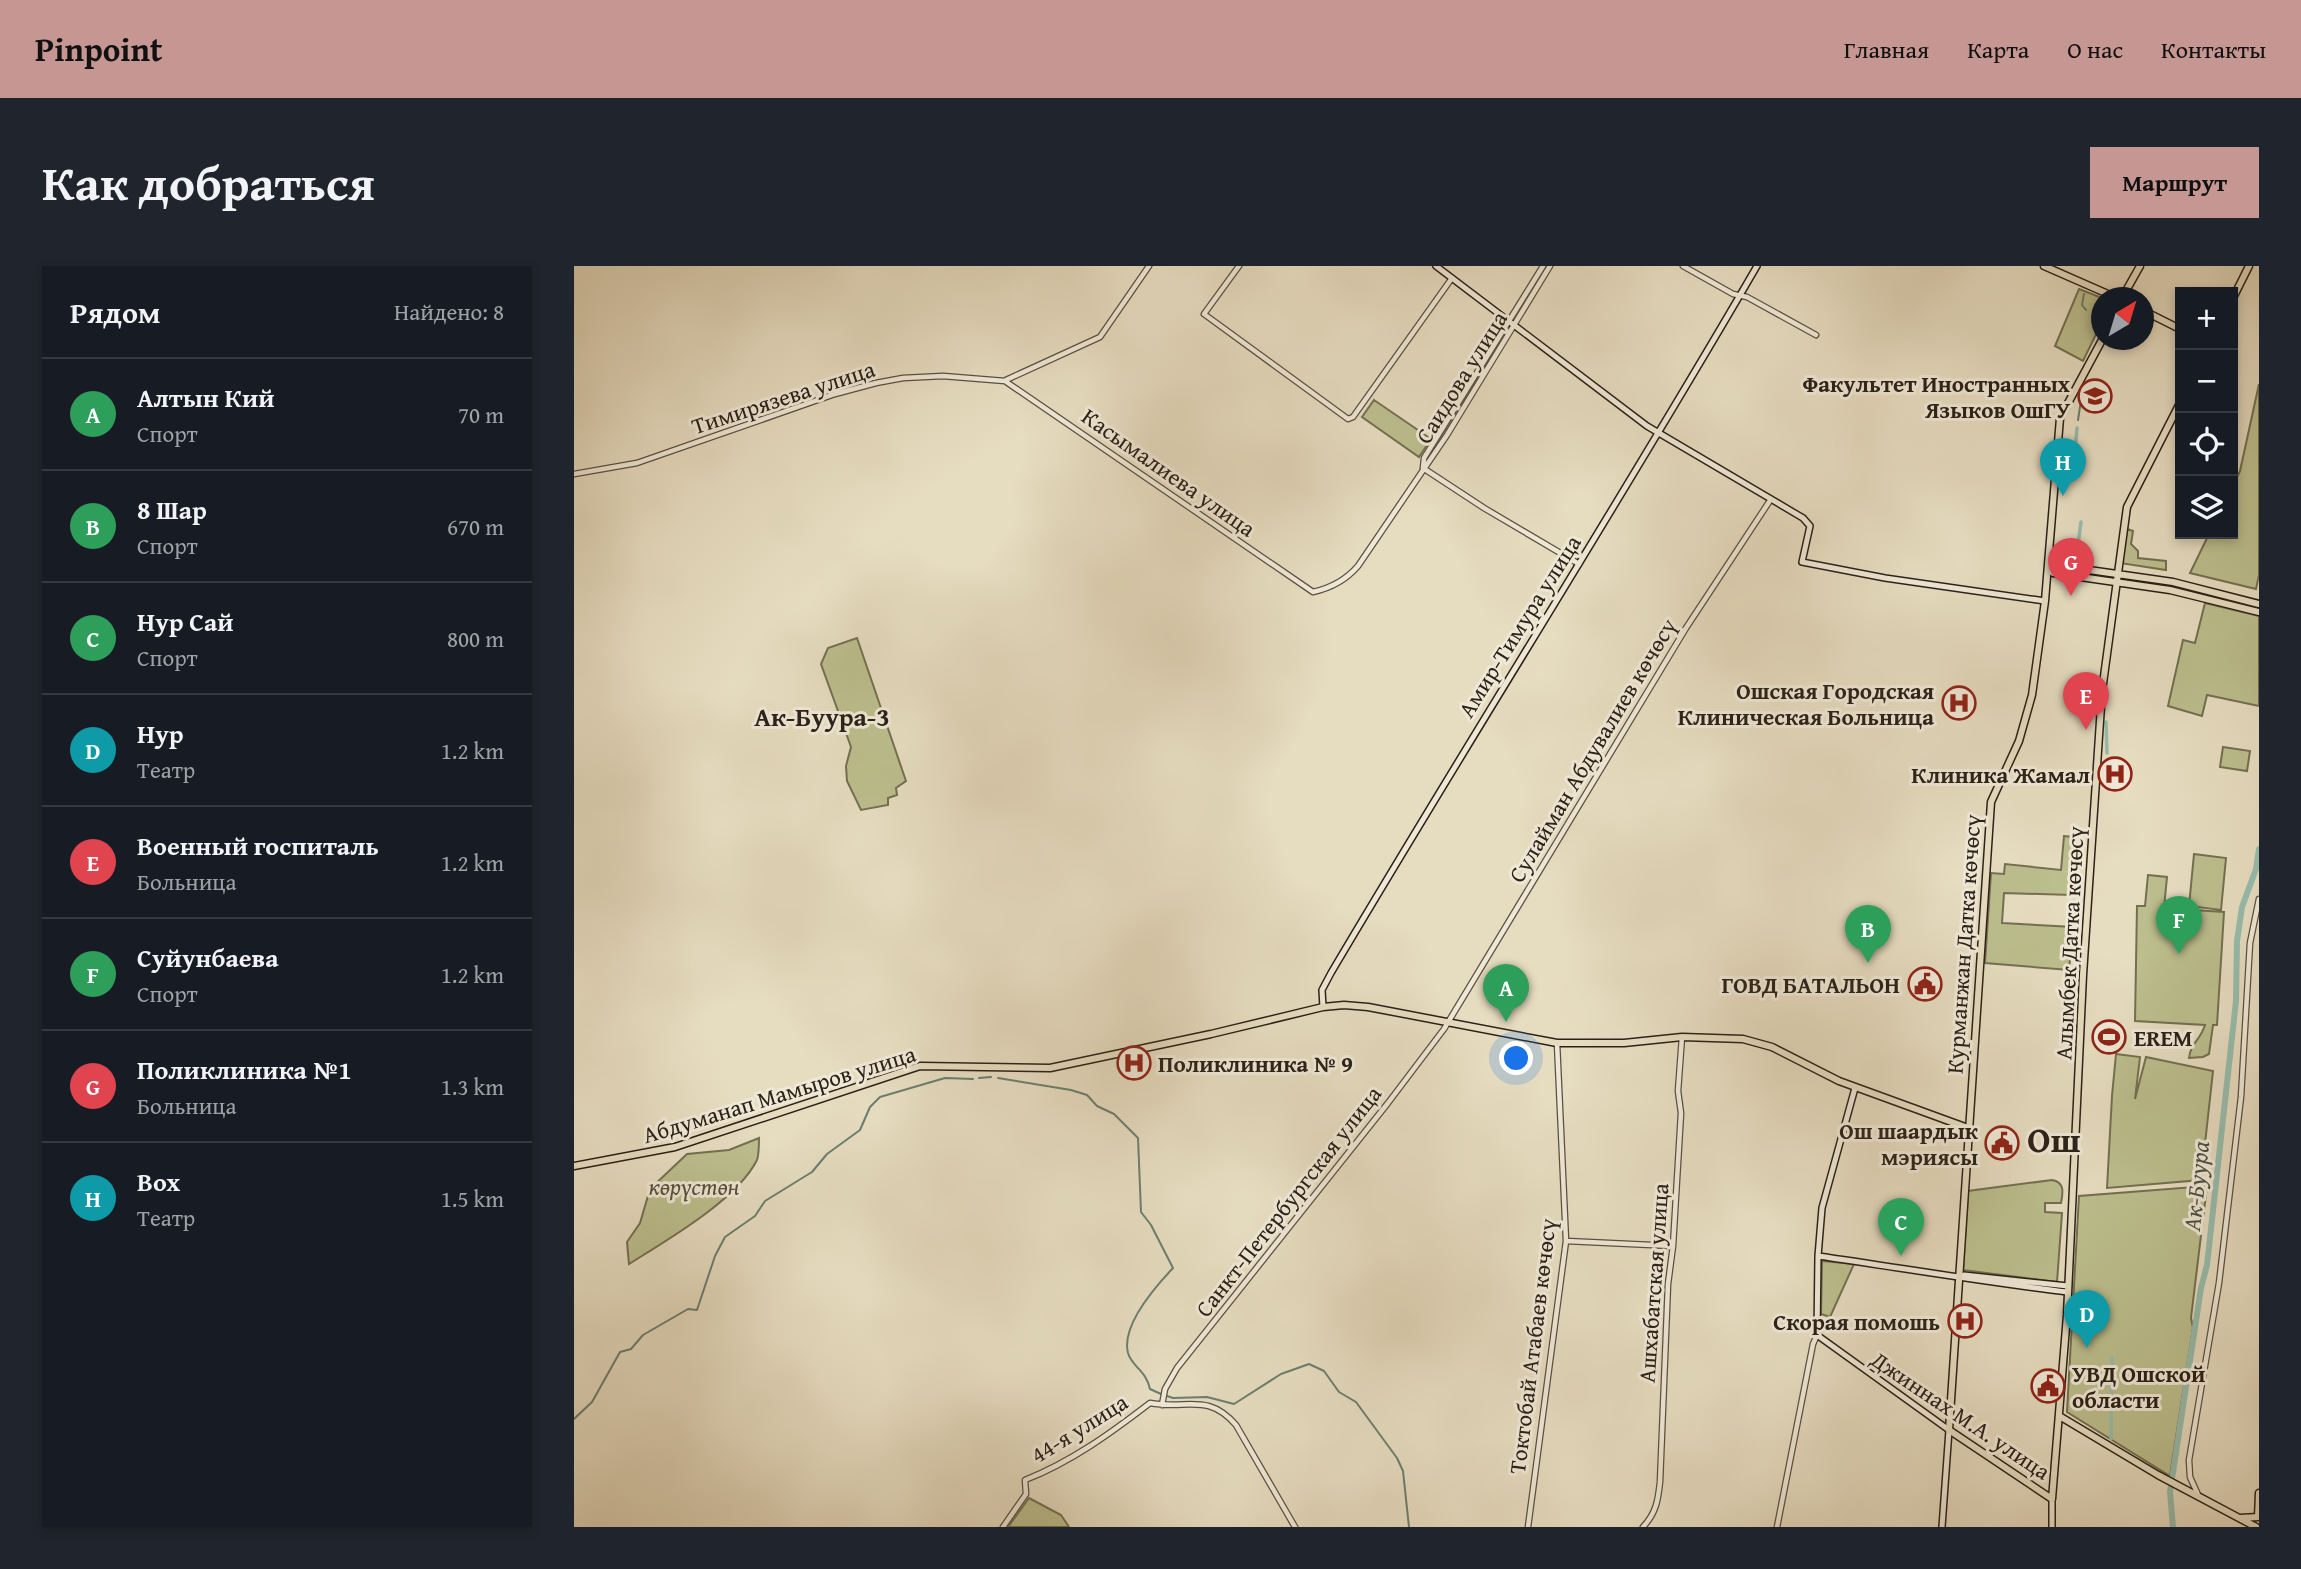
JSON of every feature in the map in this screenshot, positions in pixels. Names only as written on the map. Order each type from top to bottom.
[{"type":"main road","points":[[1436,266],[1659,434],[1803,518],[1810,526],[1801,562],[1908,582],[2045,601]]},
{"type":"main road","name":"Амир-Тимура улица","points":[[1323,1007],[1322,989],[1412,834],[1659,434],[1757,266]]},
{"type":"main road","points":[[2045,266],[2094,287]]},
{"type":"main road","points":[[2126,287],[2140,266]]},
{"type":"main road","points":[[2238,288],[2249,266]]},
{"type":"main road","points":[[2154,316],[2175,326]]},
{"type":"main road","name":"Курманжан Датка көчөсү","points":[[1949,1430],[1991,802],[2019,741],[2030,706],[2045,601],[2060,418],[2097,350]]},
{"type":"main road","name":"Алымбек Датка көчөсү","points":[[2052,1499],[2061,1417],[2083,975],[2102,691],[2127,507],[2175,413]]},
{"type":"main road","points":[[2259,604],[2117,573],[2054,565],[2048,569],[2053,573],[2188,590],[2259,612]]},
{"type":"main road","name":"Абдуманап Мамыров улица","points":[[574,1166],[675,1147],[920,1066],[1050,1069],[1323,1007],[1356,1005],[1557,1043],[1624,1043],[1682,1037],[1734,1038],[1759,1042],[1855,1088],[1968,1128]]},
{"type":"main road","points":[[1817,1335],[1818,1256],[1822,1208],[1855,1088]]},
{"type":"main road","points":[[1818,1256],[1958,1277],[1964,1275],[2068,1289]]},
{"type":"main road","name":"Джиннах М.А. улица","points":[[1817,1335],[1949,1430],[2052,1499]]},
{"type":"main road","points":[[2061,1417],[2191,1494],[2257,1527],[2259,1496]]},
{"type":"main road","points":[[1942,1527],[1949,1430]]},
{"type":"main road","points":[[2242,1518],[2259,1496]]},
{"type":"main road","points":[[2052,1499],[2052,1527]]},
{"type":"main road","points":[[2242,1518],[2259,1517]]},
{"type":"street","points":[[1005,381],[1100,337],[1149,266]]},
{"type":"street","points":[[1239,266],[1204,314],[1348,419],[1353,417],[1452,278]]},
{"type":"street","name":"Саидова улица","points":[[1423,468],[1424,458],[1543,266]]},
{"type":"street","name":"Саидова улица","points":[[1312,592],[1326,589],[1350,576],[1447,435],[1550,266]]},
{"type":"street","points":[[1683,266],[1816,335]]},
{"type":"street","name":"Тимирязева улица","points":[[574,474],[637,463],[835,394],[876,383],[903,378],[943,376],[1005,381]]},
{"type":"street","name":"Касымалиева улица","points":[[1005,381],[1312,592]]},
{"type":"street","points":[[1423,468],[1578,564]]},
{"type":"street","name":"Сулайман Абдувалиев көчөсү","points":[[1447,1021],[1686,628],[1771,499]]},
{"type":"street","points":[[2199,1498],[2190,1477],[2189,1460],[2219,1283],[2241,1097],[2250,943],[2259,900]]},
{"type":"street","name":"Санкт-Петербургская улица","points":[[1162,1405],[1165,1389],[1177,1368],[1404,1082],[1447,1021]]},
{"type":"street","name":"Ашхабатская улица","points":[[1643,1527],[1653,1517],[1660,1482],[1668,1284],[1673,1247],[1681,1113],[1678,1091],[1682,1037]]},
{"type":"street","name":"Токтобай Атабаев көчөсү","points":[[1528,1527],[1566,1241],[1557,1043]]},
{"type":"street","points":[[1566,1241],[1673,1247]]},
{"type":"street","points":[[1777,1527],[1817,1335]]},
{"type":"street","name":"44-я улица","points":[[1003,1527],[1026,1494],[1025,1480],[1054,1469],[1115,1431],[1150,1403],[1162,1405]]},
{"type":"street","points":[[1162,1405],[1197,1404],[1218,1408],[1227,1415],[1236,1425],[1295,1527]]},
{"type":"green space","points":[[2079,289],[2091,294],[2091,345],[2083,361],[2055,346]]},
{"type":"green space","points":[[2259,384],[2259,575],[2256,589],[2190,573],[2207,539],[2238,539],[2240,471]]},
{"type":"green space","points":[[1374,400],[1431,439],[1419,457],[1362,417]]},
{"type":"green space","points":[[2127,529],[2133,531],[2131,544],[2138,551],[2138,558],[2166,561],[2166,570],[2120,563]]},
{"type":"green space","points":[[2205,603],[2259,616],[2259,706],[2207,695],[2202,716],[2168,706],[2183,640],[2195,643]]},
{"type":"green space","points":[[857,638],[906,781],[896,788],[897,795],[888,798],[888,805],[861,810],[847,781],[846,766],[851,747],[821,664],[828,648]]},
{"type":"green space","points":[[2223,747],[2250,751],[2247,771],[2220,767]]},
{"type":"green space","points":[[2064,836],[2073,837],[2071,895],[2004,893],[2002,923],[2073,927],[2069,970],[1985,963],[1991,873],[2004,874],[2005,864],[2061,870]]},
{"type":"green space","points":[[2194,854],[2226,858],[2221,910],[2189,906]]},
{"type":"green space","points":[[2148,875],[2167,877],[2164,908],[2224,912],[2217,1025],[2213,1025],[2209,1054],[2203,1057],[2189,1058],[2205,1025],[2135,1021],[2137,906],[2145,906]]},
{"type":"green space","points":[[2116,1054],[2140,1057],[2135,1099],[2146,1057],[2213,1071],[2201,1180],[2107,1188]]},
{"type":"green space","name":"көрүстөн","points":[[759,1138],[757,1160],[734,1190],[700,1218],[629,1264],[627,1242],[640,1223],[650,1189],[687,1154],[729,1150]]},
{"type":"green space","points":[[2052,1180],[2059,1183],[2062,1192],[2061,1203],[2045,1203],[2045,1212],[2062,1213],[2057,1282],[1963,1270],[1968,1191]]},
{"type":"green space","points":[[2207,1186],[2191,1318],[2193,1328],[2170,1476],[2067,1412],[2079,1196]]},
{"type":"green space","points":[[1822,1261],[1854,1264],[1830,1317],[1821,1314]]},
{"type":"green space","points":[[1029,1498],[1061,1515],[1069,1527],[1008,1527]]},
{"type":"waterway","points":[[1537,280],[1546,266]]},
{"type":"waterway","points":[[2084,294],[2082,305],[2086,310]]},
{"type":"waterway","points":[[1427,459],[1509,327]]},
{"type":"waterway","points":[[2084,390],[2087,384]]},
{"type":"waterway","points":[[2078,420],[2082,394]]},
{"type":"waterway","points":[[2075,451],[2077,428]]},
{"type":"waterway","points":[[2076,559],[2081,522]]},
{"type":"waterway","points":[[2106,722],[2107,753]]},
{"type":"waterway","name":"Ак-Буура","points":[[2173,1527],[2170,1492],[2201,1288],[2207,1265],[2236,1001],[2237,941],[2242,907],[2256,869],[2259,849]]},
{"type":"waterway","points":[[979,1078],[991,1077]]},
{"type":"waterway","points":[[574,1419],[592,1402],[620,1352],[631,1349],[643,1335],[688,1309],[697,1310],[715,1256],[725,1237],[755,1216],[765,1201],[812,1172],[827,1154],[860,1130],[870,1107],[880,1097],[945,1078],[973,1079]]},
{"type":"waterway","points":[[998,1078],[1087,1095],[1097,1106],[1114,1114],[1138,1138],[1141,1212],[1151,1225],[1173,1268],[1142,1307],[1127,1342],[1128,1353],[1150,1389],[1161,1394]]},
{"type":"waterway","points":[[2111,1439],[2112,1358]]},
{"type":"waterway","points":[[1167,1396],[1207,1397],[1234,1404],[1281,1374],[1309,1364],[1324,1371],[1339,1392],[1356,1402],[1397,1458],[1403,1471],[1409,1527]]},
{"type":"place","name":"Факультет Иностранных Языков ОшГУ","points":[[2095,396]]},
{"type":"place","name":"Box","points":[[2063,496]]},
{"type":"place","name":"Поликлиника №1","points":[[2071,596]]},
{"type":"place","name":"Ошская Городская Клиническая Больница","points":[[1959,703]]},
{"type":"place","name":"Военный госпиталь","points":[[2086,730]]},
{"type":"place","name":"Клиника Жамал","points":[[2115,774]]},
{"type":"place","name":"Суйунбаева","points":[[2179,954]]},
{"type":"place","name":"8 Шар","points":[[1868,963]]},
{"type":"place","name":"ГОВД БАТАЛЬОН","points":[[1925,984]]},
{"type":"place","name":"Алтын Кий","points":[[1506,1022]]},
{"type":"place","name":"EREM","points":[[2109,1037]]},
{"type":"place","name":"Поликлиника № 9","points":[[1134,1063]]},
{"type":"place","name":"Ош шаардык мэриясы","points":[[2002,1143]]},
{"type":"place","name":"Нур Сай","points":[[1901,1256]]},
{"type":"place","name":"Скорая помошь","points":[[1965,1321]]},
{"type":"place","name":"Нур","points":[[2087,1348]]},
{"type":"place","name":"УВД Ошской области","points":[[2048,1386]]},
{"type":"district","name":"Ак-Буура-3","points":[[822,716]]},
{"type":"district","name":"Ош","points":[[2054,1138]]}]
